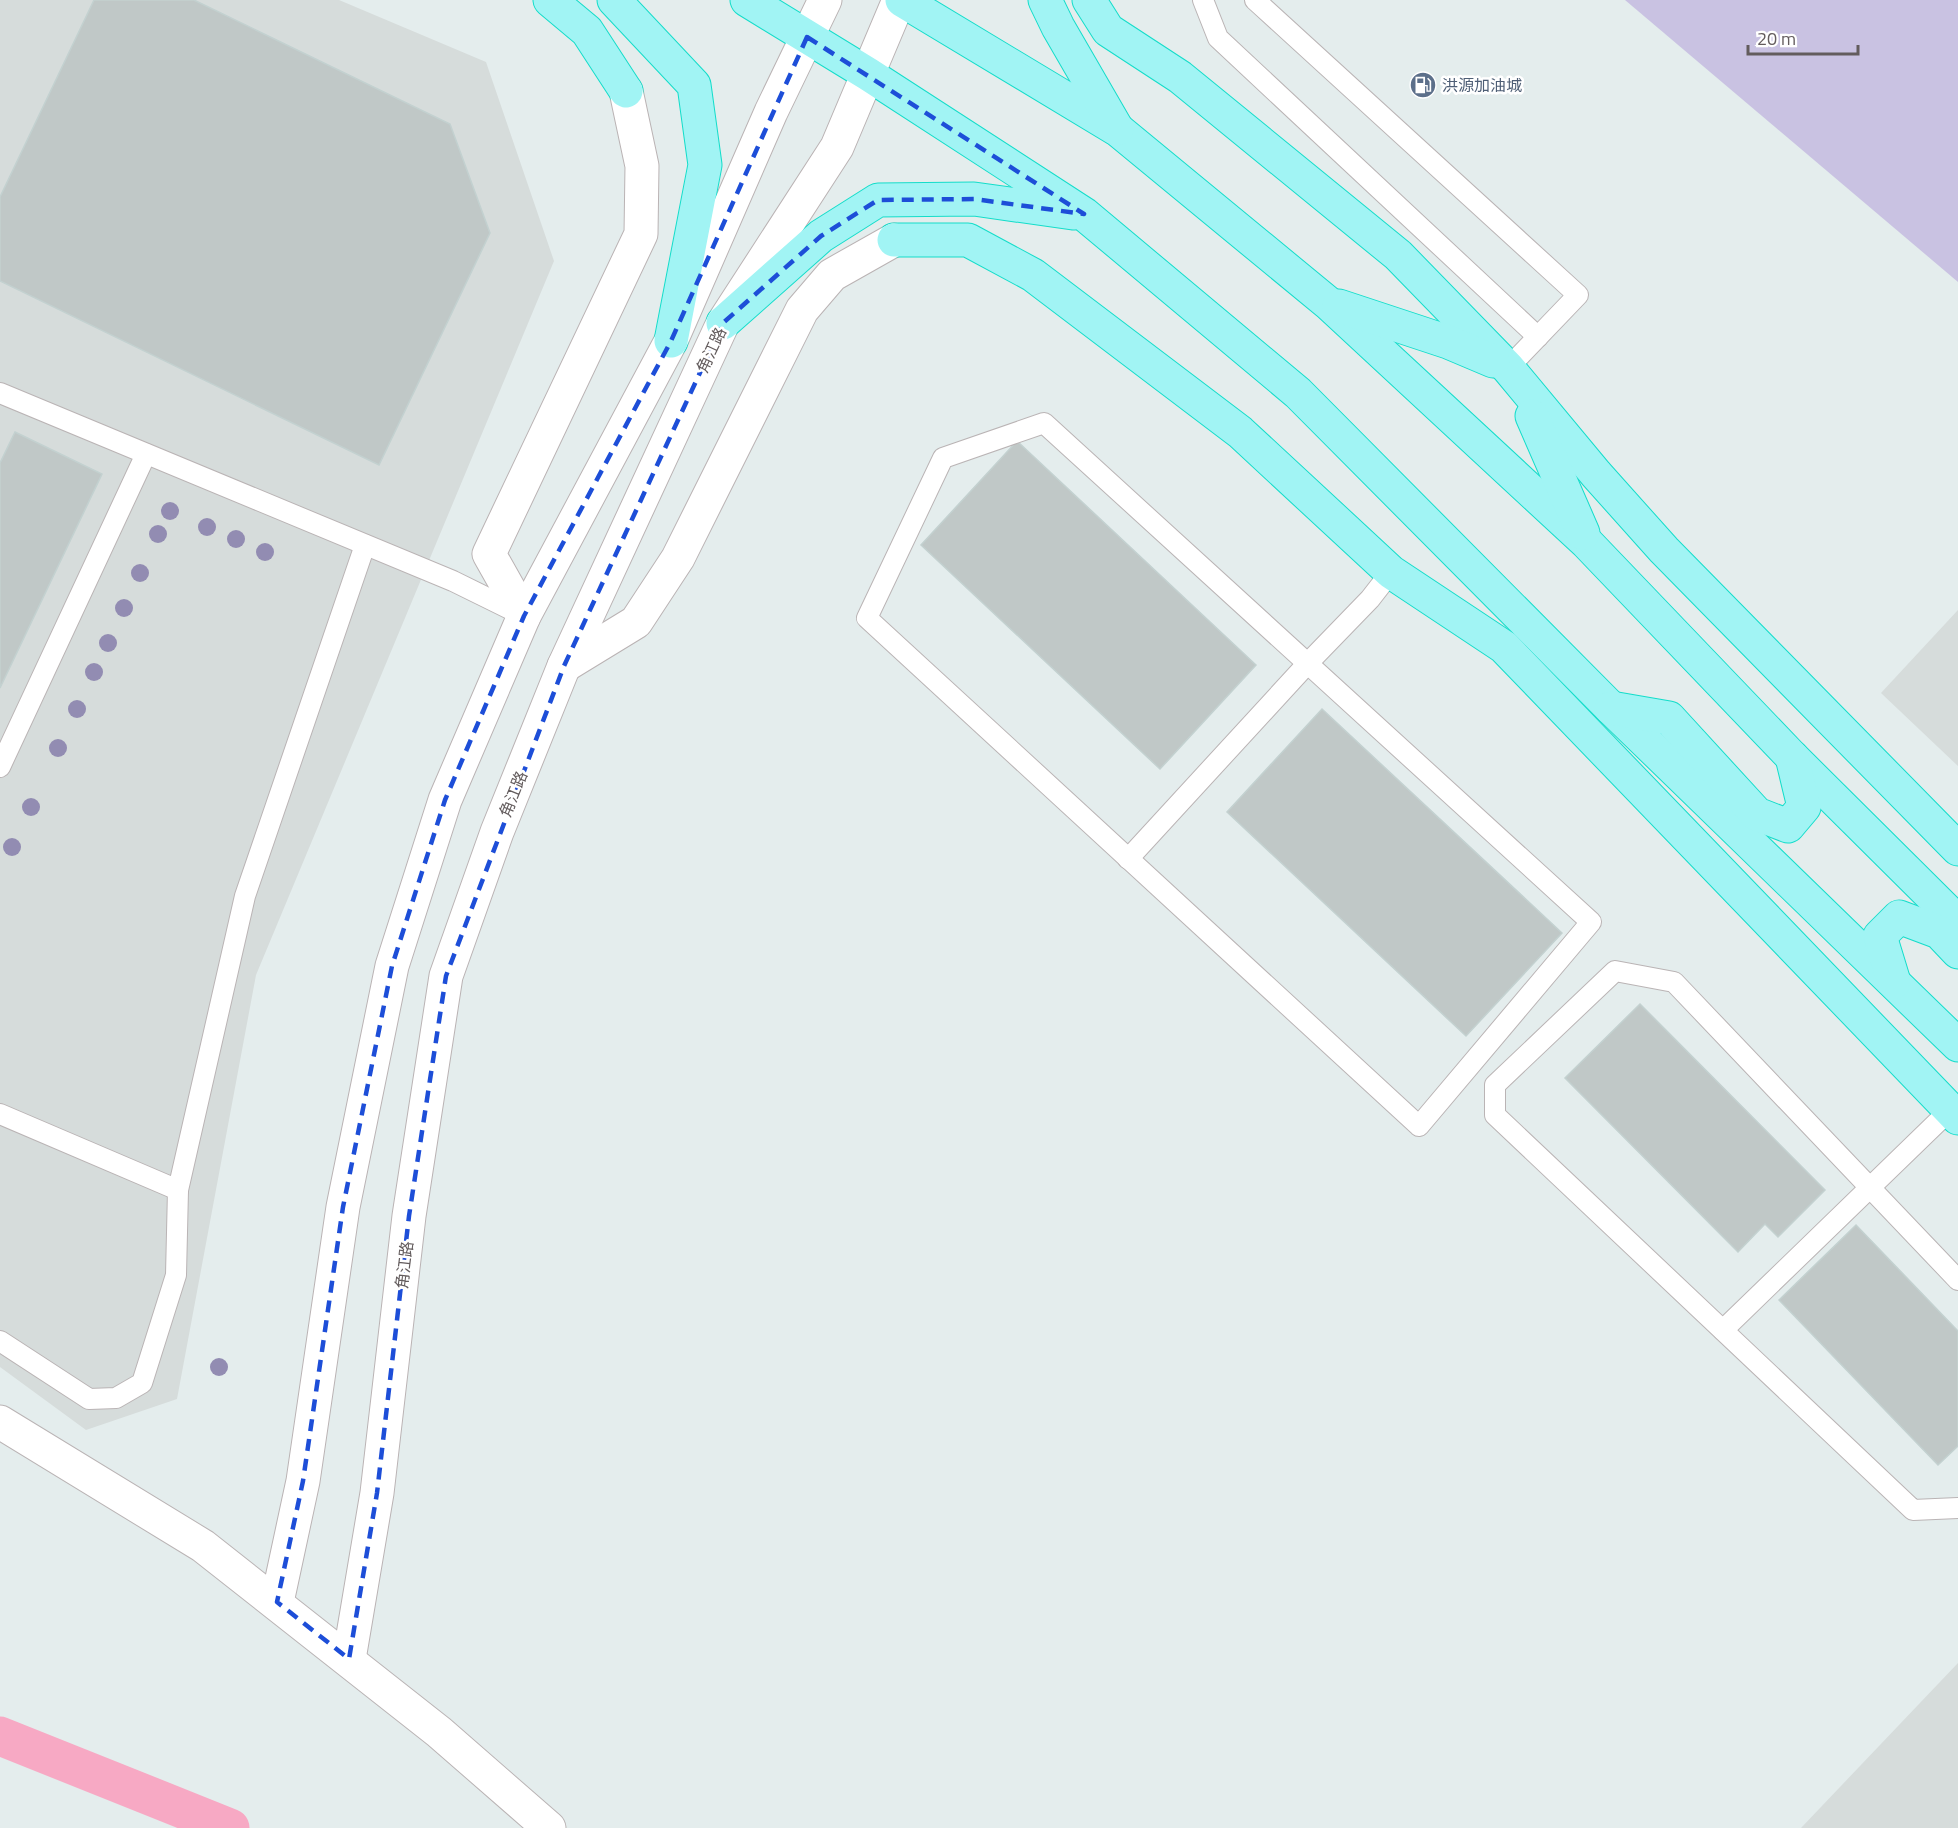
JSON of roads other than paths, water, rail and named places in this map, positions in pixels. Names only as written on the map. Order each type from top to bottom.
[{"type":"highway","points":[[550,0],[587,31],[626,91]]},
{"type":"highway","points":[[614,0],[694,85],[705,165],[670,341]]},
{"type":"highway","points":[[747,0],[868,74],[1084,214],[1298,393],[1611,708],[1958,1045]]},
{"type":"highway","points":[[900,0],[1118,130],[1328,303],[1587,543],[1792,757],[1958,922]]},
{"type":"highway","points":[[1045,0],[1058,27],[1118,130]]},
{"type":"highway","points":[[1089,0],[1108,30],[1180,77],[1398,255],[1508,368],[1596,474],[1664,550],[1958,849]]},
{"type":"highway","points":[[723,323],[821,236],[878,200],[974,199],[1084,214]]},
{"type":"highway","points":[[894,240],[968,240],[1033,275],[1240,432],[1391,572],[1504,647],[1954,1114]]},
{"type":"highway","points":[[1328,303],[1448,342],[1508,368],[1544,440],[1587,543]]},
{"type":"highway","points":[[1611,708],[1669,718],[1757,814],[1788,826],[1804,807],[1792,757]]},
{"type":"highway","points":[[1894,983],[1880,936],[1899,917],[1939,932],[1958,952]]},
{"type":"main road","points":[[277,1602],[303,1481],[343,1207],[392,966],[445,800],[524,616],[670,341],[771,112],[825,0]]},
{"type":"main road","name":"角江路","points":[[349,1659],[377,1493],[409,1216],[446,976],[497,832],[564,666],[723,323],[837,147],[900,0]]},
{"type":"main road","points":[[524,616],[489,554],[641,234],[642,166],[626,91]]},
{"type":"main road","points":[[564,666],[636,622],[678,558],[802,310],[832,275],[894,240]]},
{"type":"main road","points":[[0,1422],[203,1546],[277,1602],[439,1732],[549,1828]]},
{"type":"lane","points":[[1203,0],[1218,38],[1538,337]]},
{"type":"lane","points":[[1255,0],[1578,295],[1508,368]]},
{"type":"lane","points":[[0,393],[453,581],[524,616]]},
{"type":"lane","points":[[1044,423],[1308,663],[1591,922],[1419,1126],[867,618],[943,458],[1044,423]]},
{"type":"lane","points":[[0,767],[146,454]]},
{"type":"lane","points":[[0,1341],[89,1399],[116,1398],[142,1383],[176,1275],[178,1190],[245,896],[365,545]]},
{"type":"lane","points":[[1128,859],[1370,598],[1391,572]]},
{"type":"lane","points":[[1958,1280],[1674,982],[1615,971],[1495,1085],[1495,1115],[1913,1510],[1958,1508]]},
{"type":"lane","points":[[0,1114],[178,1190]]},
{"type":"lane","points":[[1723,1330],[1870,1188],[1954,1114]]},
{"type":"waterway","points":[[0,1736],[230,1828]]},
{"type":"place","name":"洪源加油城","points":[[1423,85]]}]
